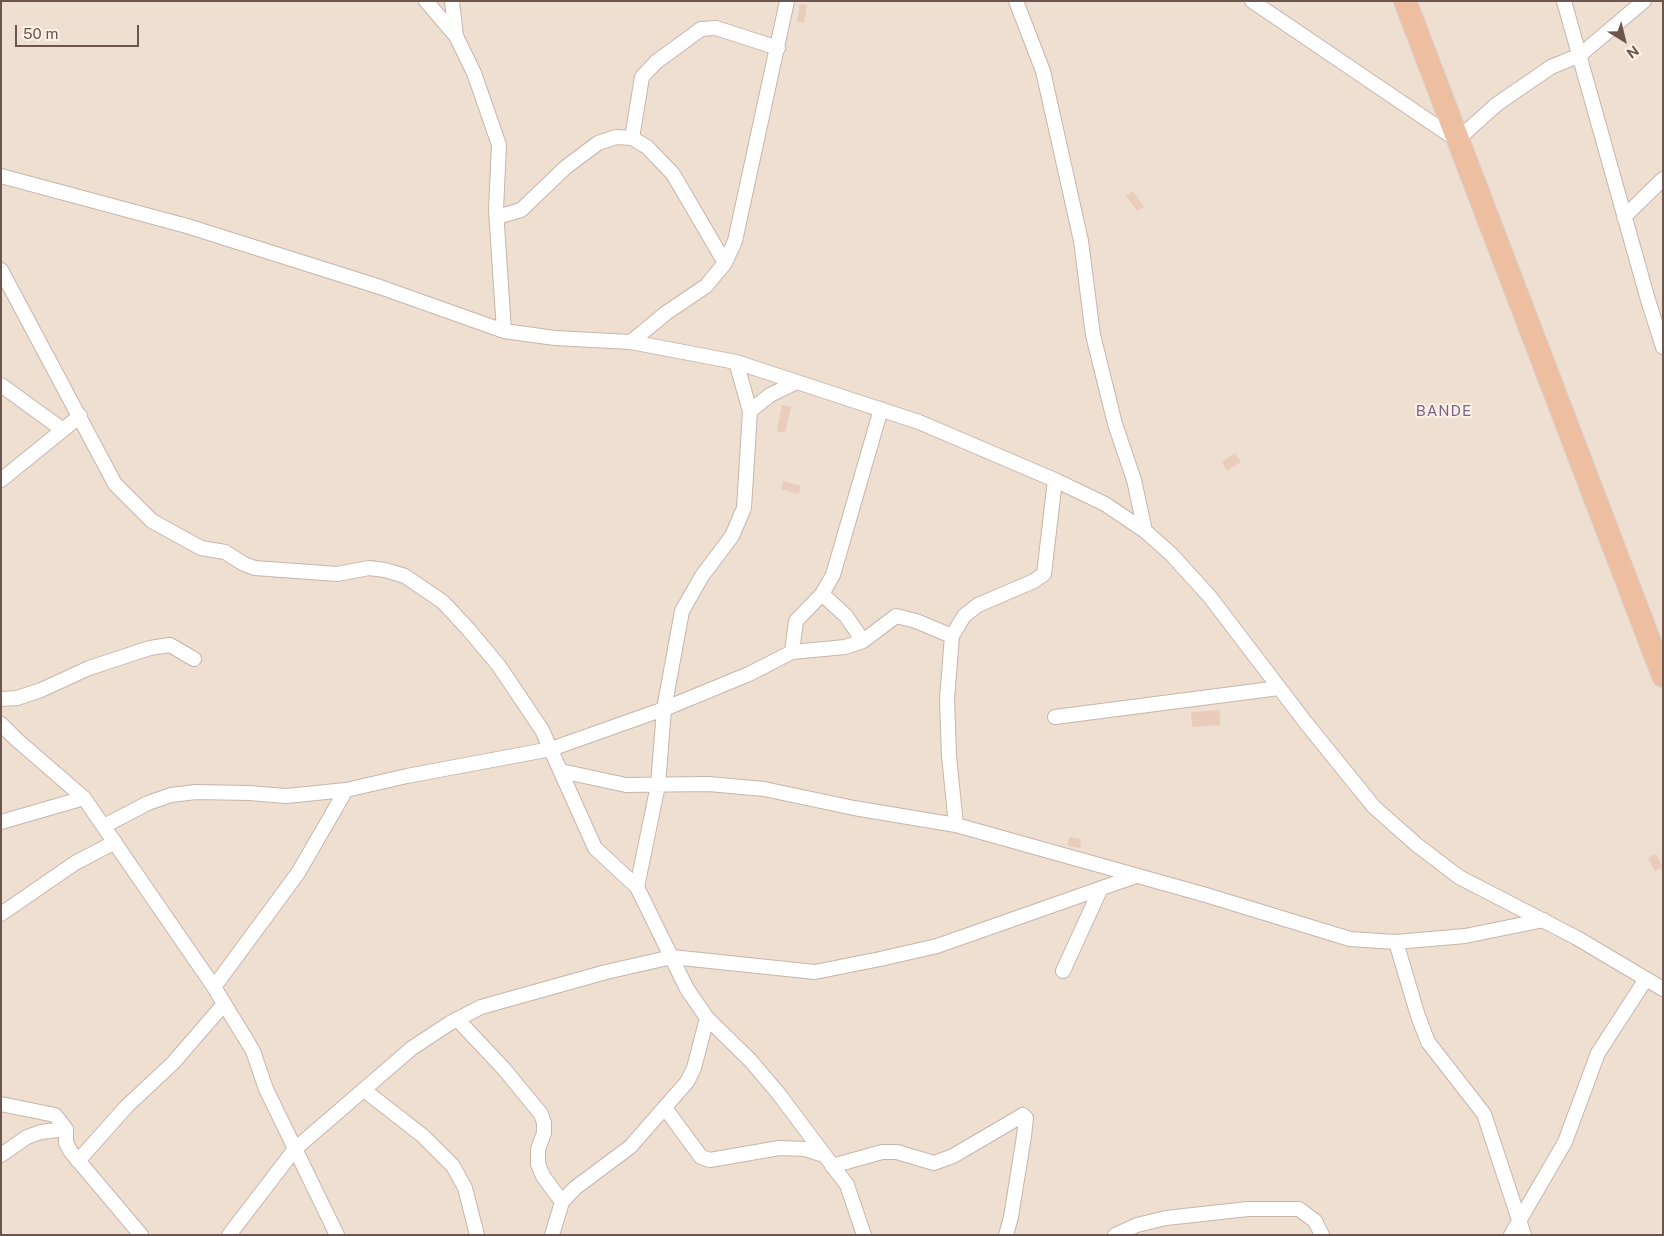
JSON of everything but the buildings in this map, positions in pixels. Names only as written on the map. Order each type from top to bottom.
[{"type":"highway","points":[[1405,1],[1663,676]]},
{"type":"street","points":[[426,1],[456,36],[474,73],[499,145],[496,171],[497,217],[504,331]]},
{"type":"street","points":[[452,1],[456,36]]},
{"type":"street","points":[[631,342],[666,313],[706,286],[725,263],[735,241],[787,1]]},
{"type":"street","points":[[1252,1],[1457,140],[1497,104],[1551,67],[1580,55],[1644,1]]},
{"type":"street","points":[[1564,1],[1624,217],[1663,347]]},
{"type":"street","points":[[1018,4],[1045,80],[1081,242],[1093,335],[1114,424],[1134,480],[1145,531]]},
{"type":"street","points":[[632,138],[642,77],[656,62],[701,30],[716,28],[778,48]]},
{"type":"street","points":[[497,217],[521,210],[566,167],[598,143],[616,138],[632,138],[647,147],[672,174],[725,263]]},
{"type":"street","points":[[1,176],[187,226],[380,287],[504,331],[555,338],[631,342],[736,362],[919,422],[1055,480],[1105,504],[1145,531],[1171,554],[1210,597],[1374,808],[1416,845],[1459,877],[1544,920],[1663,989]]},
{"type":"street","points":[[1624,217],[1663,179]]},
{"type":"street","points":[[1,270],[115,484],[152,521],[201,548],[226,552],[244,564],[255,568],[337,574],[369,568],[385,570],[405,576],[442,602],[499,666],[542,730],[595,848],[637,887],[687,989],[707,1018],[750,1060],[778,1093],[847,1185],[864,1235]]},
{"type":"street","points":[[637,887],[658,785],[664,709],[682,611],[702,576],[732,536],[744,508],[750,411],[736,362]]},
{"type":"street","points":[[750,411],[770,395],[798,382]]},
{"type":"street","points":[[1,384],[63,430]]},
{"type":"street","points":[[792,652],[796,621],[822,594],[833,575],[881,409]]},
{"type":"street","points":[[1,480],[80,416]]},
{"type":"street","points":[[956,825],[949,756],[947,699],[952,636],[964,616],[978,605],[1034,581],[1044,574],[1055,480]]},
{"type":"street","points":[[822,594],[846,616],[862,641]]},
{"type":"street","points":[[104,826],[148,803],[172,795],[196,792],[286,796],[346,790],[407,776],[551,749],[664,709],[749,674],[792,652],[845,647],[862,641],[896,616],[916,621],[952,636]]},
{"type":"street","points":[[1,699],[17,698],[41,690],[89,668],[150,648],[170,645],[194,659]]},
{"type":"street","points":[[1055,717],[1279,688]]},
{"type":"street","points":[[1,724],[84,798],[214,987],[253,1052],[266,1089],[337,1235]]},
{"type":"street","points":[[561,771],[626,784],[709,784],[764,789],[854,808],[956,825],[1206,894],[1350,939],[1396,942],[1465,936],[1544,920]]},
{"type":"street","points":[[214,987],[298,873],[346,790]]},
{"type":"street","points":[[1,822],[84,798]]},
{"type":"street","points":[[1,914],[39,886],[114,842]]},
{"type":"street","points":[[229,1235],[295,1149],[412,1048],[457,1019],[481,1007],[606,972],[672,957],[815,972],[937,946],[1136,876]]},
{"type":"street","points":[[1062,971],[1101,888]]},
{"type":"street","points":[[1396,942],[1418,1016],[1428,1042],[1484,1114],[1498,1153],[1518,1222],[1524,1235]]},
{"type":"street","points":[[1511,1235],[1565,1142],[1598,1053],[1646,979]]},
{"type":"street","points":[[78,1161],[127,1106],[172,1063],[224,1004]]},
{"type":"street","points":[[552,1235],[562,1202],[575,1188],[630,1147],[687,1082],[694,1068],[707,1018]]},
{"type":"street","points":[[457,1019],[541,1114],[544,1123],[544,1133],[538,1149],[538,1164],[543,1176],[562,1202]]},
{"type":"street","points":[[364,1090],[422,1136],[452,1166],[465,1188],[477,1235]]},
{"type":"street","points":[[1,1104],[55,1115],[66,1129],[66,1143],[78,1161],[141,1235]]},
{"type":"street","points":[[665,1108],[700,1157],[710,1160],[779,1148],[805,1149],[828,1161],[882,1152],[897,1152],[934,1163],[954,1156],[1023,1115],[1026,1118],[1024,1136],[1011,1218],[1006,1235]]},
{"type":"street","points":[[1,1155],[27,1137],[41,1132],[66,1129]]},
{"type":"street","points":[[1115,1235],[1136,1225],[1166,1218],[1248,1209],[1299,1209],[1315,1221],[1322,1235]]},
{"type":"shaded area","points":[[1,1],[1663,1],[1663,1235],[1,1235]]},
{"type":"district","name":"BANDE","points":[[1444,411]]}]
